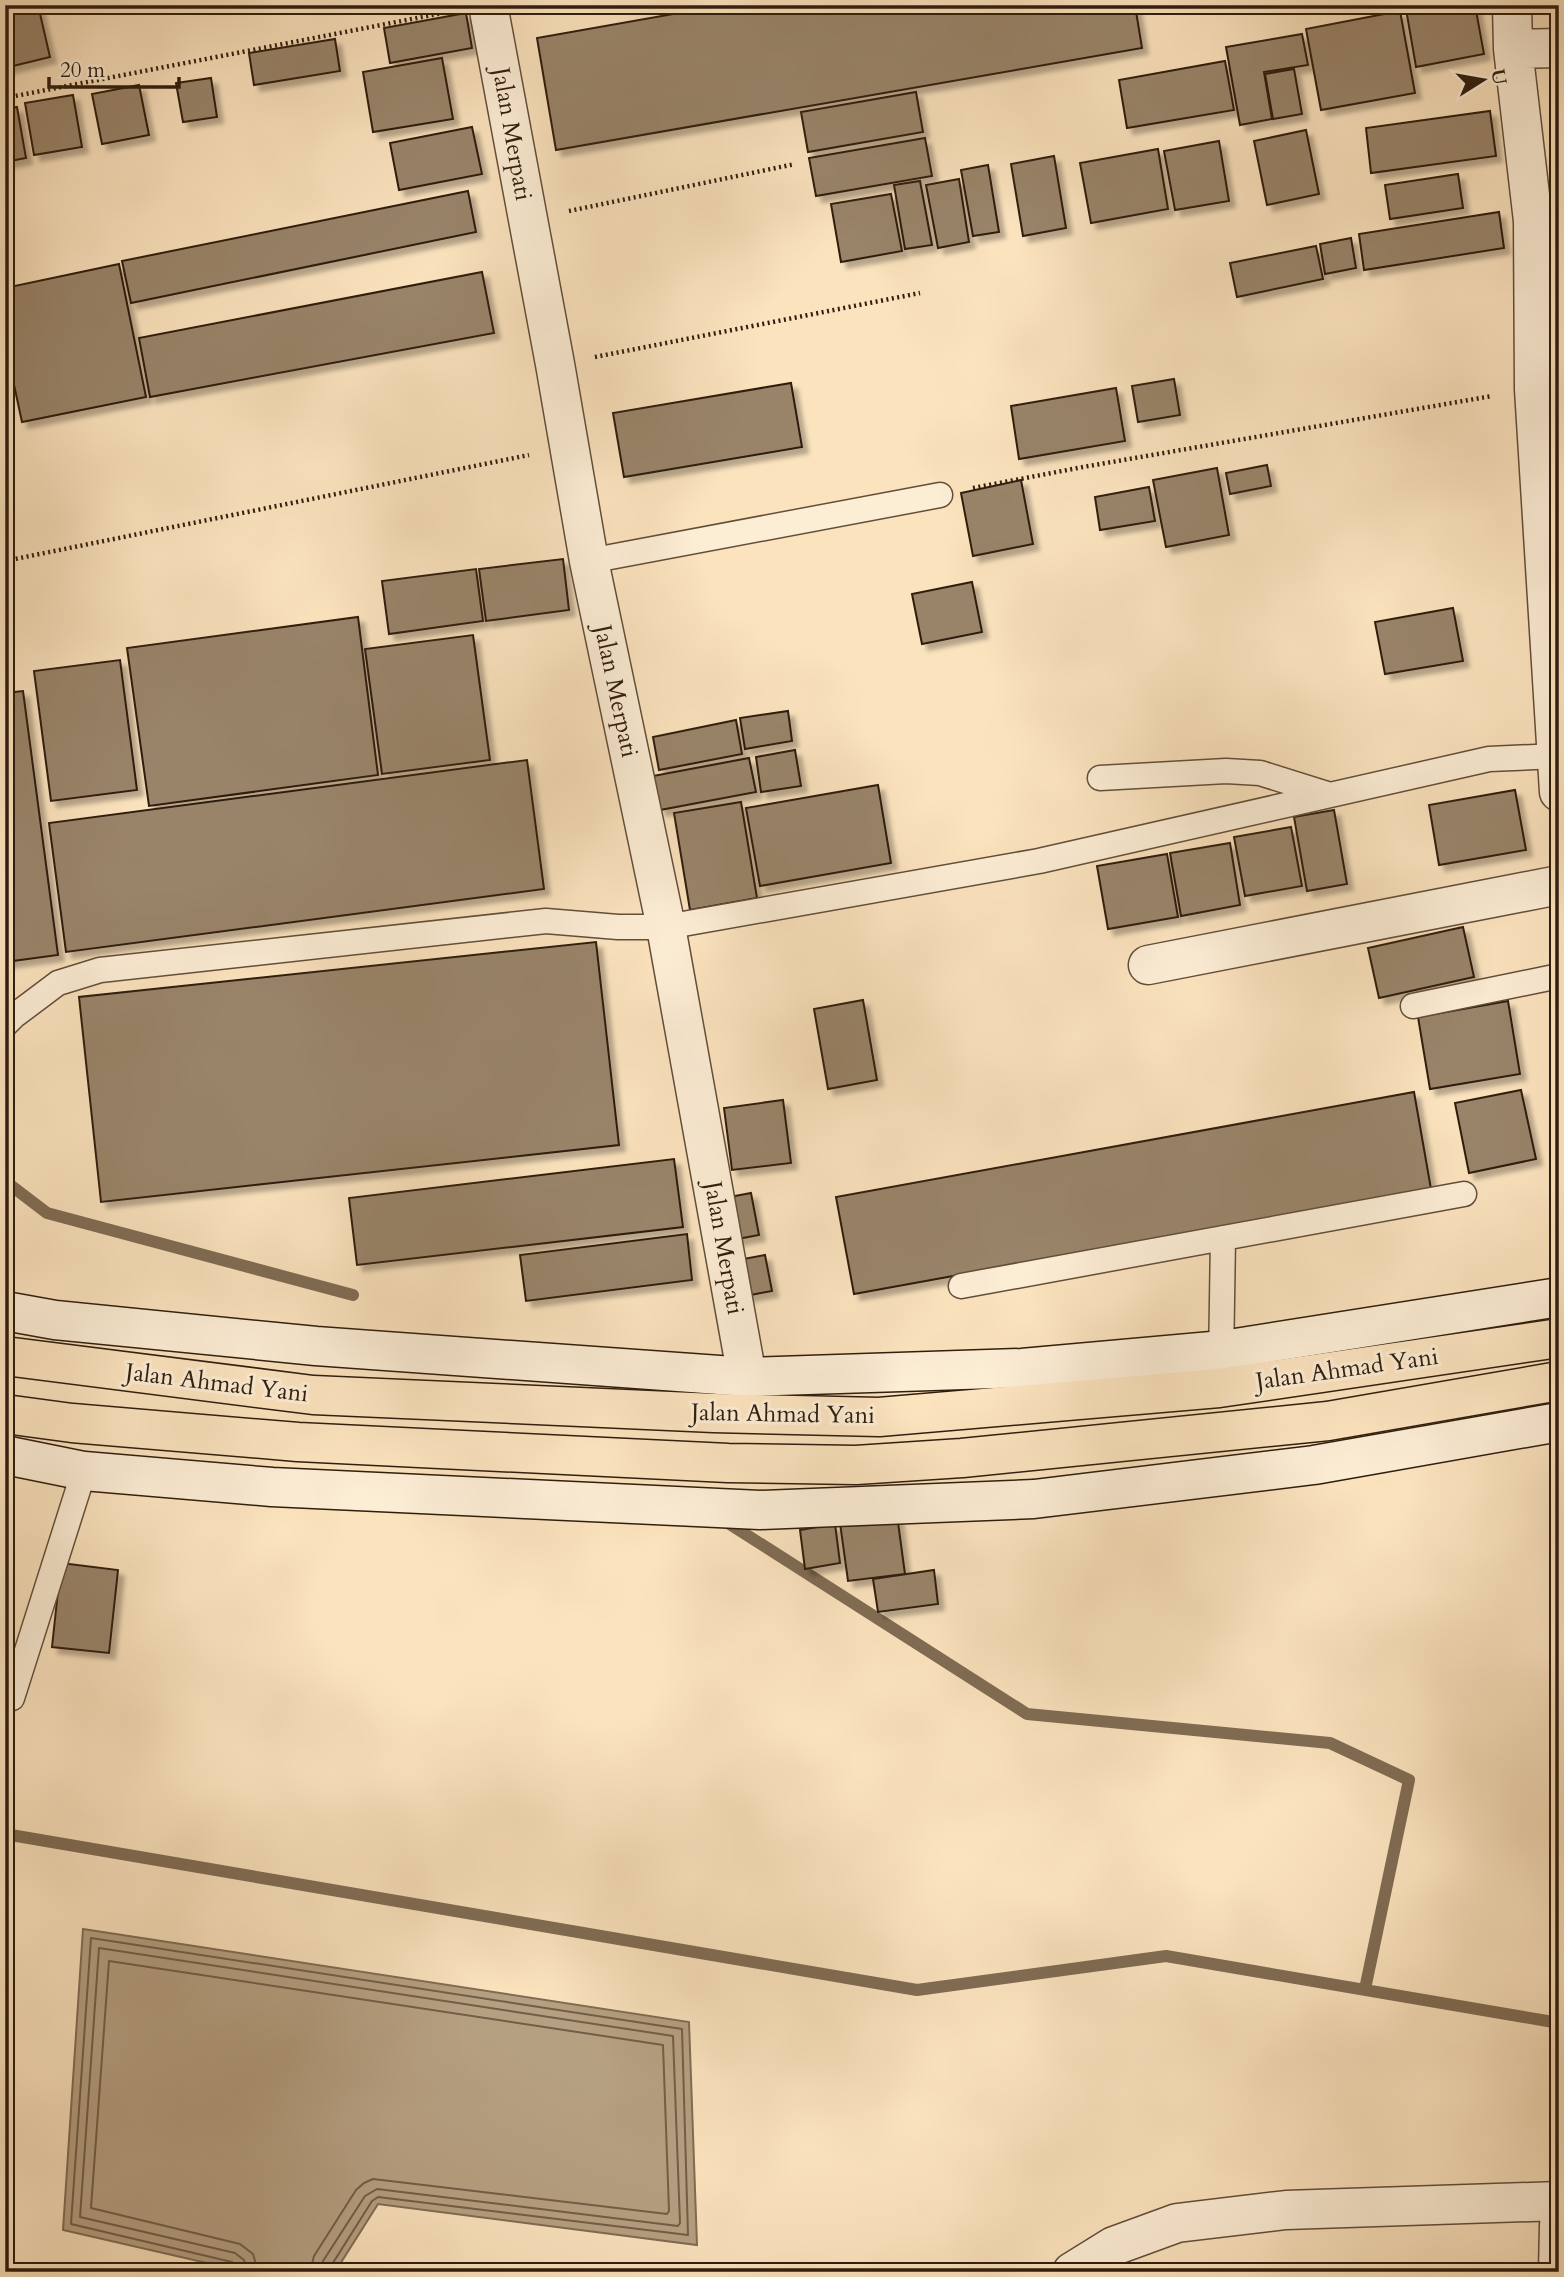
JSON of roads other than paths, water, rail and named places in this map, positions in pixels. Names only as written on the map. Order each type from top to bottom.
[{"type":"highway","name":"Jalan Ahmad Yani","points":[[5,1356],[313,1395],[879,1418],[1219,1388],[1559,1338]]},
{"type":"highway","name":"Jalan Ahmad Yani","points":[[5,1414],[72,1423],[298,1443],[729,1464],[856,1465],[962,1458],[1328,1421],[1559,1381]]},
{"type":"street","points":[[1512,5],[1513,49],[1546,221],[1534,388],[1558,774]]},
{"type":"street","name":"Jalan Merpati","points":[[472,8],[527,219],[589,561],[666,927],[747,1377]]},
{"type":"street","points":[[1513,49],[1559,48]]},
{"type":"street","points":[[1149,965],[1559,886]]},
{"type":"street","points":[[5,1311],[55,1320],[316,1346],[747,1377],[1022,1368],[1223,1350],[1559,1297]]},
{"type":"street","points":[[5,1455],[84,1471],[272,1487],[760,1510],[1034,1499],[1314,1465],[1559,1422]]},
{"type":"street","points":[[1072,2272],[1115,2246],[1177,2223],[1286,2210],[1559,2201]]},
{"type":"street","points":[[1558,2272],[1559,2225]]},
{"type":"lane","points":[[589,561],[940,495]]},
{"type":"lane","points":[[5,1025],[58,983],[100,970],[546,921],[666,927],[1038,861],[1489,760],[1558,774]]},
{"type":"lane","points":[[1100,778],[1226,771],[1261,773],[1330,795]]},
{"type":"lane","points":[[1413,1006],[1559,976]]},
{"type":"lane","points":[[961,1286],[1464,1194]]},
{"type":"lane","points":[[1219,1388],[1223,1350],[1223,1238]]},
{"type":"lane","points":[[12,1698],[84,1471]]},
{"type":"water","points":[[83,1929],[689,2022],[697,2245],[378,2204],[335,2272],[246,2272],[63,2230]]},
{"type":"waterway","points":[[5,1181],[47,1213],[353,1295]]},
{"type":"waterway","points":[[728,1523],[1027,1714],[1330,1743],[1409,1780],[1365,1989]]},
{"type":"waterway","points":[[5,1834],[917,1990],[1166,1956],[1559,2023]]}]
